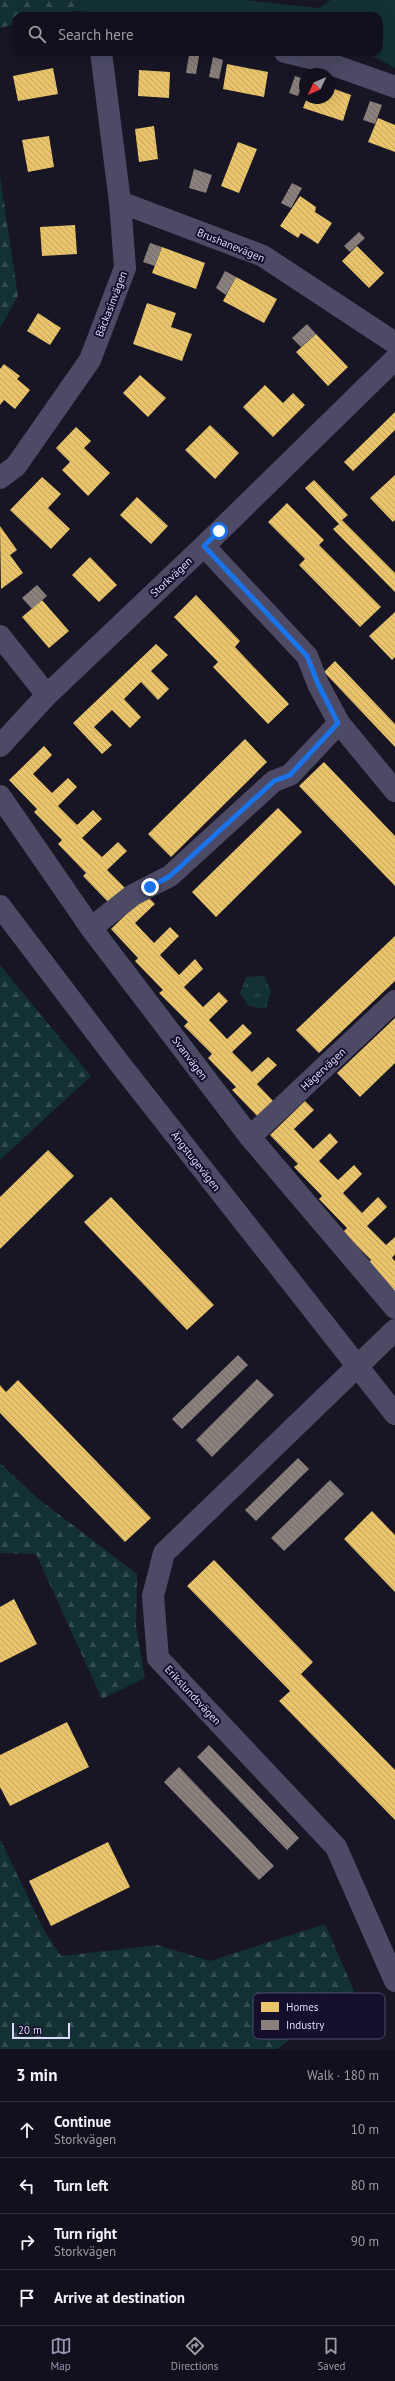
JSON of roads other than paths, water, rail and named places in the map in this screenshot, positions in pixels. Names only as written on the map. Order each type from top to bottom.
[{"type":"street","name":"Bäckasinvägen","points":[[0,478],[16,466],[90,360],[125,268],[120,202],[102,56]]},
{"type":"street","points":[[302,56],[319,60],[395,87]]},
{"type":"street","name":"Brushanevägen","points":[[120,202],[263,256],[395,343]]},
{"type":"street","name":"Storkvägen","points":[[0,746],[47,695],[204,546],[395,359]]},
{"type":"street","points":[[204,546],[307,656],[318,684],[338,723],[395,791]]},
{"type":"street","points":[[0,636],[47,695]]},
{"type":"street","points":[[91,928],[133,896],[170,876],[274,781],[290,775],[338,723]]},
{"type":"street","name":"Svanvägen","points":[[0,796],[91,928],[250,1137],[395,1308]]},
{"type":"street","name":"Ängstugevägen","points":[[0,906],[120,1064],[395,1414]]},
{"type":"street","name":"Hägervägen","points":[[250,1137],[395,1001]]},
{"type":"street","points":[[357,1366],[395,1330]]},
{"type":"street","name":"Erikslundsvägen","points":[[357,1366],[164,1553],[153,1596],[158,1658],[336,1847],[395,1981]]}]
